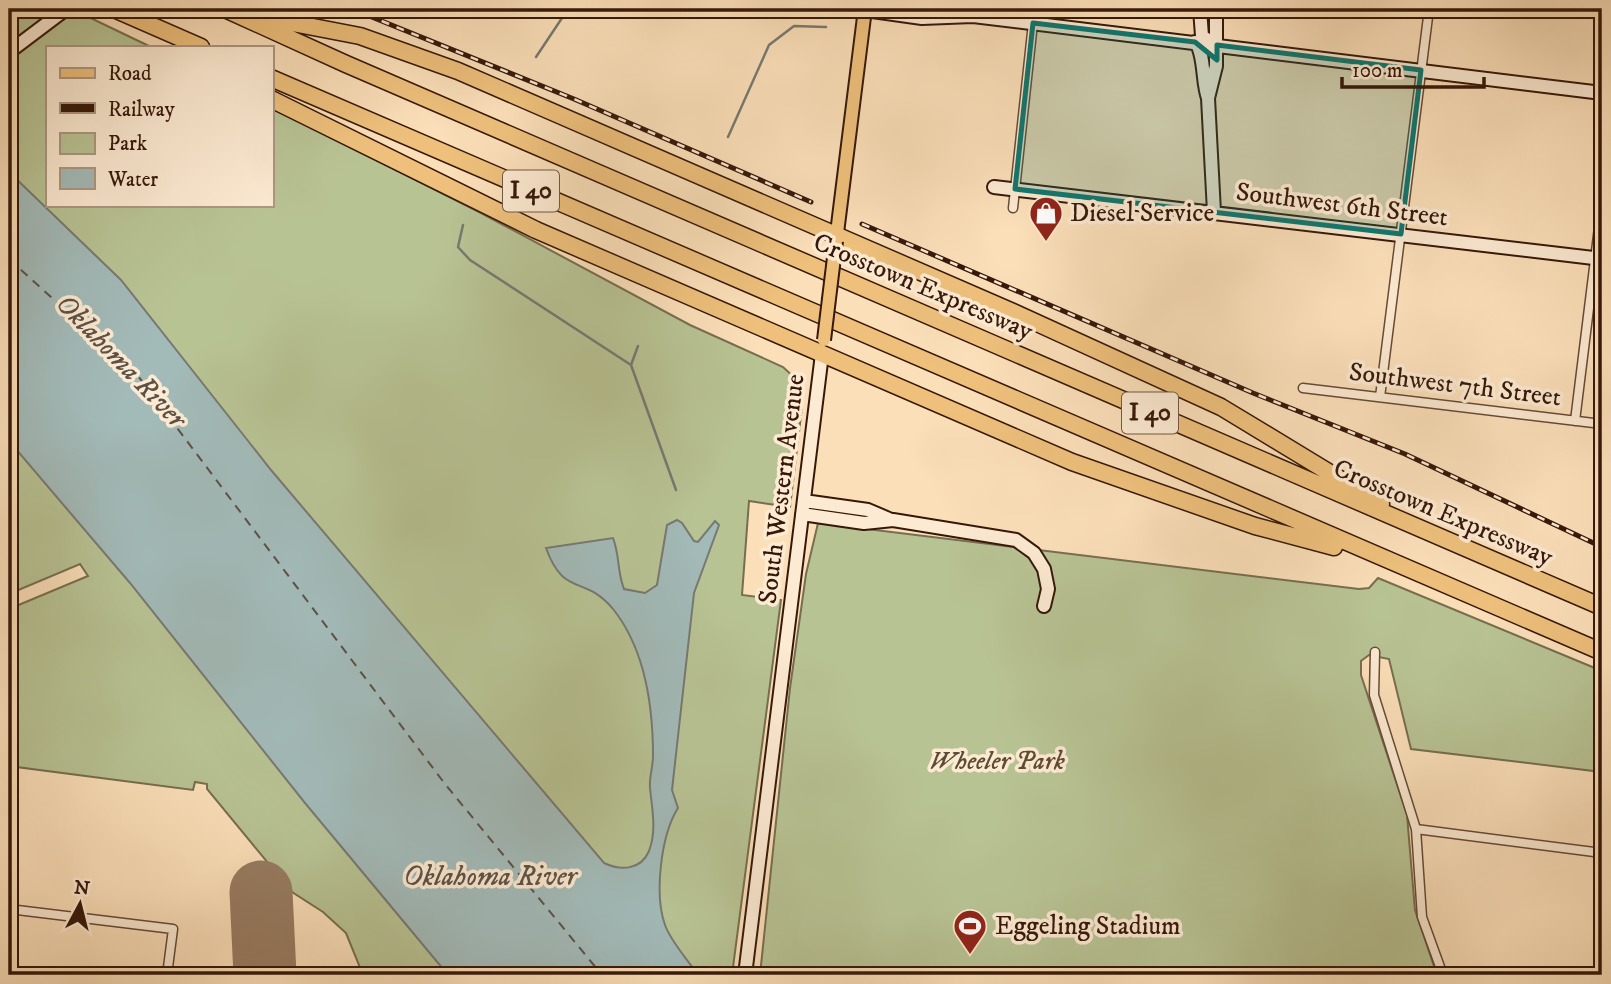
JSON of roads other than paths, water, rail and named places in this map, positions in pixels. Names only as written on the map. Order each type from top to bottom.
[{"type":"highway","points":[[113,9],[177,46]]},
{"type":"highway","points":[[113,9],[199,46]]},
{"type":"highway","points":[[229,10],[360,36],[458,71],[1221,407],[1434,536]]},
{"type":"highway","name":"Crosstown Expressway","points":[[229,10],[359,70],[1602,607]]},
{"type":"highway","name":"I 40","points":[[273,79],[1602,652]]},
{"type":"highway","points":[[273,100],[536,230],[823,347],[1072,462],[1136,487],[1255,526],[1387,561]]},
{"type":"main road","name":"South Western Avenue","points":[[823,347],[865,10]]},
{"type":"street","points":[[9,52],[66,9]]},
{"type":"street","points":[[1200,9],[1202,36],[1217,45]]},
{"type":"street","points":[[1208,98],[1216,66],[1216,9]]},
{"type":"street","points":[[1380,397],[1429,9]]},
{"type":"street","points":[[865,10],[904,17],[956,15],[1033,23],[1602,93]]},
{"type":"street","points":[[1013,208],[1033,23]]},
{"type":"street","points":[[1195,42],[1201,50],[1203,83],[1208,98],[1214,212]]},
{"type":"street","name":"Southwest 6th Street","points":[[994,187],[1599,258]]},
{"type":"street","points":[[1575,421],[1599,258],[1602,203]]},
{"type":"street","name":"South Western Avenue","points":[[745,975],[823,347]]},
{"type":"street","name":"Southwest 7th Street","points":[[1303,388],[1602,424]]},
{"type":"street","points":[[804,500],[867,510],[892,520],[1016,540],[1034,553],[1044,569],[1048,589],[1044,606]]},
{"type":"street","points":[[802,514],[864,523],[892,520]]},
{"type":"street","points":[[1375,652],[1374,695],[1416,829],[1422,916],[1443,975]]},
{"type":"street","points":[[1416,829],[1602,853]]},
{"type":"street","points":[[9,909],[173,929],[167,975]]},
{"type":"water","name":"Oklahoma River","points":[[9,172],[121,280],[271,470],[604,863],[610,866],[624,868],[641,862],[649,851],[653,835],[650,784],[653,737],[645,679],[633,642],[613,609],[603,598],[560,574],[546,548],[613,538],[624,589],[645,593],[657,585],[667,525],[677,520],[694,541],[698,542],[715,521],[719,525],[694,593],[672,790],[678,808],[667,833],[660,881],[665,925],[675,944],[698,975],[448,975],[305,803],[130,583],[9,441]]},
{"type":"waterway","points":[[536,57],[568,9]]},
{"type":"waterway","points":[[728,137],[769,45],[794,26],[826,27]]},
{"type":"waterway","points":[[463,225],[458,247],[470,260],[631,365]]},
{"type":"waterway","points":[[638,346],[631,365],[676,490]]},
{"type":"railway","points":[[352,9],[574,99],[811,202]]},
{"type":"railway","points":[[862,224],[1253,393],[1405,454],[1602,547]]},
{"type":"place","name":"Diesel Service","points":[[1046,243]]},
{"type":"place","name":"Eggeling Stadium","points":[[970,956]]},
{"type":"park label","name":"Wheeler Park","points":[[997,761]]}]
